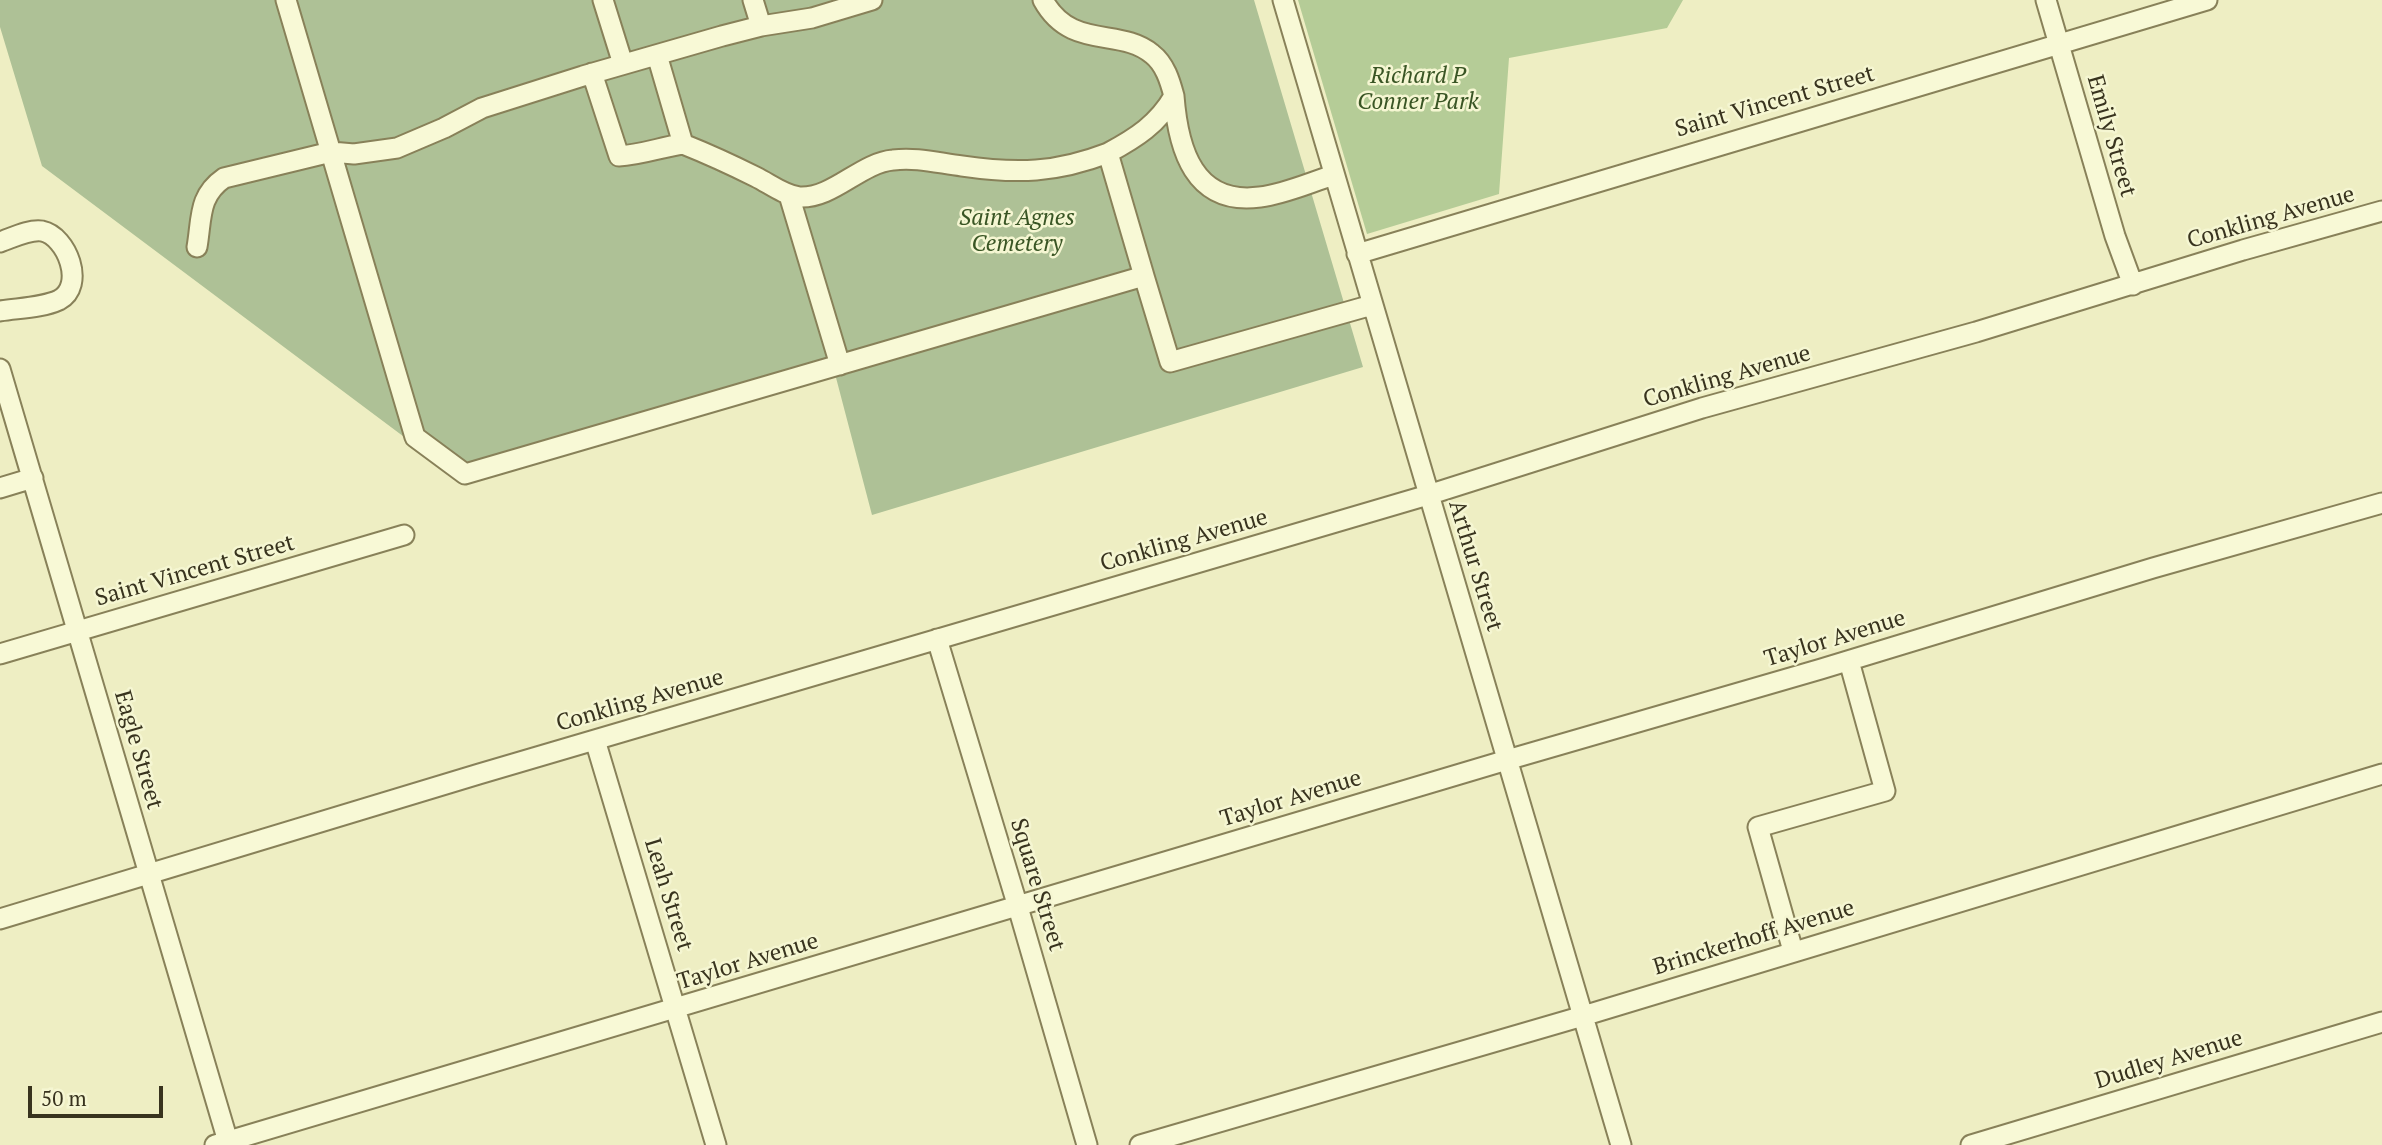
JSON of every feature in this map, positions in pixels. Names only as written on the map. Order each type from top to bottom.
[{"type":"street","points":[[286,0],[415,437],[465,474],[1144,276]]},
{"type":"street","points":[[603,0],[622,64]]},
{"type":"street","points":[[753,0],[761,26]]},
{"type":"street","points":[[197,247],[202,204],[213,186],[224,178],[331,152],[354,154],[397,148],[482,108],[592,73],[761,26],[812,18],[872,0]]},
{"type":"street","points":[[1043,0],[1056,17],[1072,29],[1138,46],[1153,54],[1167,73],[1174,96],[1177,128],[1186,159],[1205,183],[1228,197],[1261,197],[1334,175]]},
{"type":"street","name":"Arthur Street","points":[[1283,0],[1621,1145]]},
{"type":"street","name":"Emily Street","points":[[2046,0],[2115,236],[2133,285]]},
{"type":"street","name":"Saint Vincent Street","points":[[1357,254],[2207,0]]},
{"type":"street","points":[[657,55],[683,144]]},
{"type":"street","points":[[592,73],[619,156],[635,156],[660,147],[683,144],[719,158],[789,195],[803,197],[824,192],[872,166],[891,160],[925,159],[1006,171],[1040,171],[1085,162],[1108,153],[1152,126],[1166,112],[1174,96]]},
{"type":"street","points":[[1108,153],[1170,362],[1372,305]]},
{"type":"street","points":[[789,195],[840,365]]},
{"type":"street","name":"Conkling Avenue","points":[[0,919],[595,740],[1428,495],[1702,408],[1976,332],[2382,211]]},
{"type":"street","points":[[0,242],[37,230],[46,232],[61,243],[72,272],[71,285],[60,299],[0,311]]},
{"type":"street","name":"Eagle Street","points":[[0,369],[78,631],[224,1144]]},
{"type":"street","points":[[0,488],[33,478]]},
{"type":"street","name":"Taylor Avenue","points":[[224,1144],[1507,760],[1849,661],[2153,568],[2382,503]]},
{"type":"street","name":"Saint Vincent Street","points":[[0,654],[404,535]]},
{"type":"street","name":"Square Street","points":[[937,639],[1087,1145]]},
{"type":"street","points":[[1793,951],[1758,827],[1885,791],[1849,661]]},
{"type":"street","name":"Leah Street","points":[[595,740],[716,1145]]},
{"type":"street","name":"Brinckerhoff Avenue","points":[[1140,1145],[1583,1016],[2382,774]]},
{"type":"street","name":"Dudley Avenue","points":[[1971,1145],[2382,1022]]},
{"type":"green space","name":"Saint Agnes Cemetery","points":[[0,0],[1254,0],[1363,367],[872,515],[834,370],[455,475],[42,166],[0,27]]},
{"type":"green space","name":"Richard P Conner Park","points":[[1298,0],[1683,0],[1667,28],[1509,58],[1499,194],[1367,234]]}]
